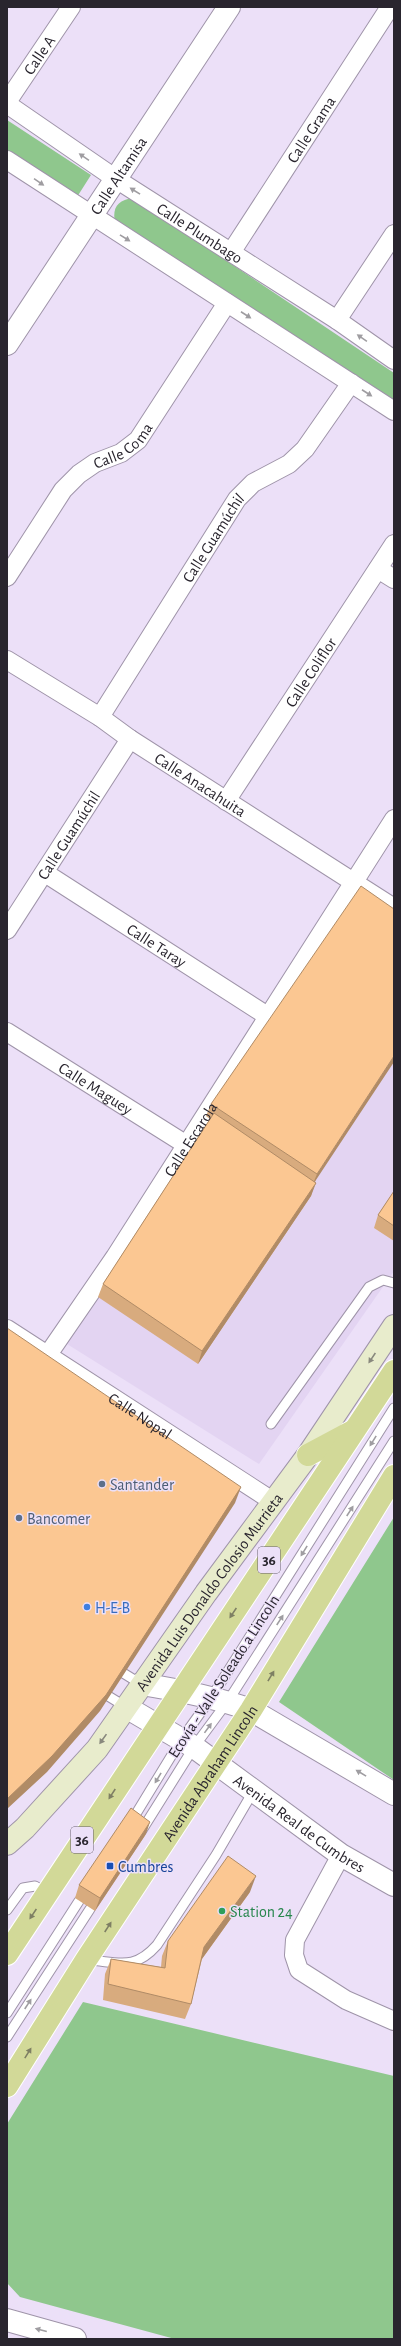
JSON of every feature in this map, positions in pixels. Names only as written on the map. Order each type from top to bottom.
[{"type":"main road","name":"Avenida Luis Donaldo Colosio Murrieta","points":[[7,1844],[25,1828],[97,1749],[141,1684],[308,1455],[394,1326]]},
{"type":"main road","name":"36","points":[[7,1954],[156,1726],[394,1371]]},
{"type":"main road","points":[[308,1455],[356,1429]]},
{"type":"main road","name":"Avenida Abraham Lincoln","points":[[7,2086],[86,1960],[251,1710],[394,1476]]},
{"type":"street","name":"Calle A","points":[[7,103],[71,7]]},
{"type":"street","name":"Calle Altamisa","points":[[11,330],[92,217],[229,7]]},
{"type":"street","name":"Calle Grama","points":[[232,251],[390,7]]},
{"type":"street","name":"Calle Plumbago","points":[[7,103],[116,179],[232,251],[337,320],[394,360]]},
{"type":"street","points":[[7,160],[92,217],[394,411]]},
{"type":"street","points":[[337,320],[394,234]]},
{"type":"street","name":"Calle Coma","points":[[7,577],[63,490],[79,474],[96,463],[121,453],[138,440],[227,303]]},
{"type":"street","name":"Calle Guamúchil","points":[[100,718],[237,499],[253,483],[289,464],[305,449],[351,382]]},
{"type":"street","name":"Calle Coliflor","points":[[226,801],[394,544]]},
{"type":"street","points":[[378,569],[394,579]]},
{"type":"street","name":"Calle Anacahuita","points":[[7,660],[100,718],[130,739],[394,908]]},
{"type":"street","name":"Calle Guamúchil","points":[[7,930],[130,739]]},
{"type":"street","name":"Calle Escarola","points":[[47,1356],[115,1257],[185,1144],[269,1017],[394,820]]},
{"type":"street","name":"Calle Taray","points":[[45,873],[269,1017]]},
{"type":"street","name":"Calle Maguey","points":[[7,1032],[185,1144]]},
{"type":"street","name":"Calle Nopal","points":[[7,1329],[274,1502]]},
{"type":"street","points":[[141,1684],[181,1690],[251,1710],[394,1794]]},
{"type":"street","name":"Avenida Real de Cumbres","points":[[126,1708],[216,1762],[341,1856],[394,1885]]},
{"type":"street","points":[[341,1856],[295,1940],[294,1955],[299,1970],[346,2000],[394,2021]]},
{"type":"street","points":[[7,2321],[75,2339]]},
{"type":"lane","points":[[271,1424],[369,1287],[382,1280],[394,1283]]},
{"type":"lane","name":"Ecovía - Valle Soleado a Lincoln","points":[[130,1824],[219,1700],[394,1408]]},
{"type":"lane","points":[[141,1832],[188,1744],[394,1441]]},
{"type":"lane","points":[[106,1662],[141,1684]]},
{"type":"lane","points":[[94,1688],[126,1708]]},
{"type":"lane","points":[[86,1960],[127,1963],[138,1962],[147,1957],[157,1946],[216,1855],[254,1790]]},
{"type":"lane","points":[[7,1910],[23,1888],[34,1886],[48,1893]]},
{"type":"lane","points":[[7,2013],[79,1900]]},
{"type":"lane","points":[[7,2037],[90,1908]]},
{"type":"shaded area","points":[[356,899],[394,925],[394,1271],[259,1464],[67,1344]]},
{"type":"green space","points":[[7,120],[91,175],[77,197],[7,150]]},
{"type":"green space","points":[[133,198],[394,373],[394,403],[115,223],[114,213],[117,205],[123,200]]},
{"type":"green space","points":[[394,1517],[394,1780],[279,1702]]},
{"type":"green space","points":[[83,2002],[394,2076],[394,2339],[175,2339],[20,2297],[7,2283],[7,2124]]},
{"type":"building","points":[[361,886],[394,909],[394,1056],[317,1174],[211,1104]]},
{"type":"building","points":[[214,1113],[316,1183],[202,1351],[103,1284]]},
{"type":"building","points":[[394,1191],[394,1226],[378,1215]]},
{"type":"building","name":"H-E-B","points":[[7,1328],[241,1487],[106,1695],[52,1756],[7,1799]]},
{"type":"building","name":"Cumbres","points":[[131,1808],[150,1822],[100,1898],[79,1885]]},
{"type":"building","points":[[228,1856],[256,1876],[204,1947],[191,2004],[108,1984],[111,1959],[165,1968],[168,1941]]},
{"type":"place","name":"Santander","points":[[102,1484]]},
{"type":"place","name":"Bancomer","points":[[19,1518]]},
{"type":"place","name":"H-E-B","points":[[87,1607]]},
{"type":"place","name":"Cumbres","points":[[110,1866]]},
{"type":"place","name":"Station 24","points":[[222,1911]]}]
